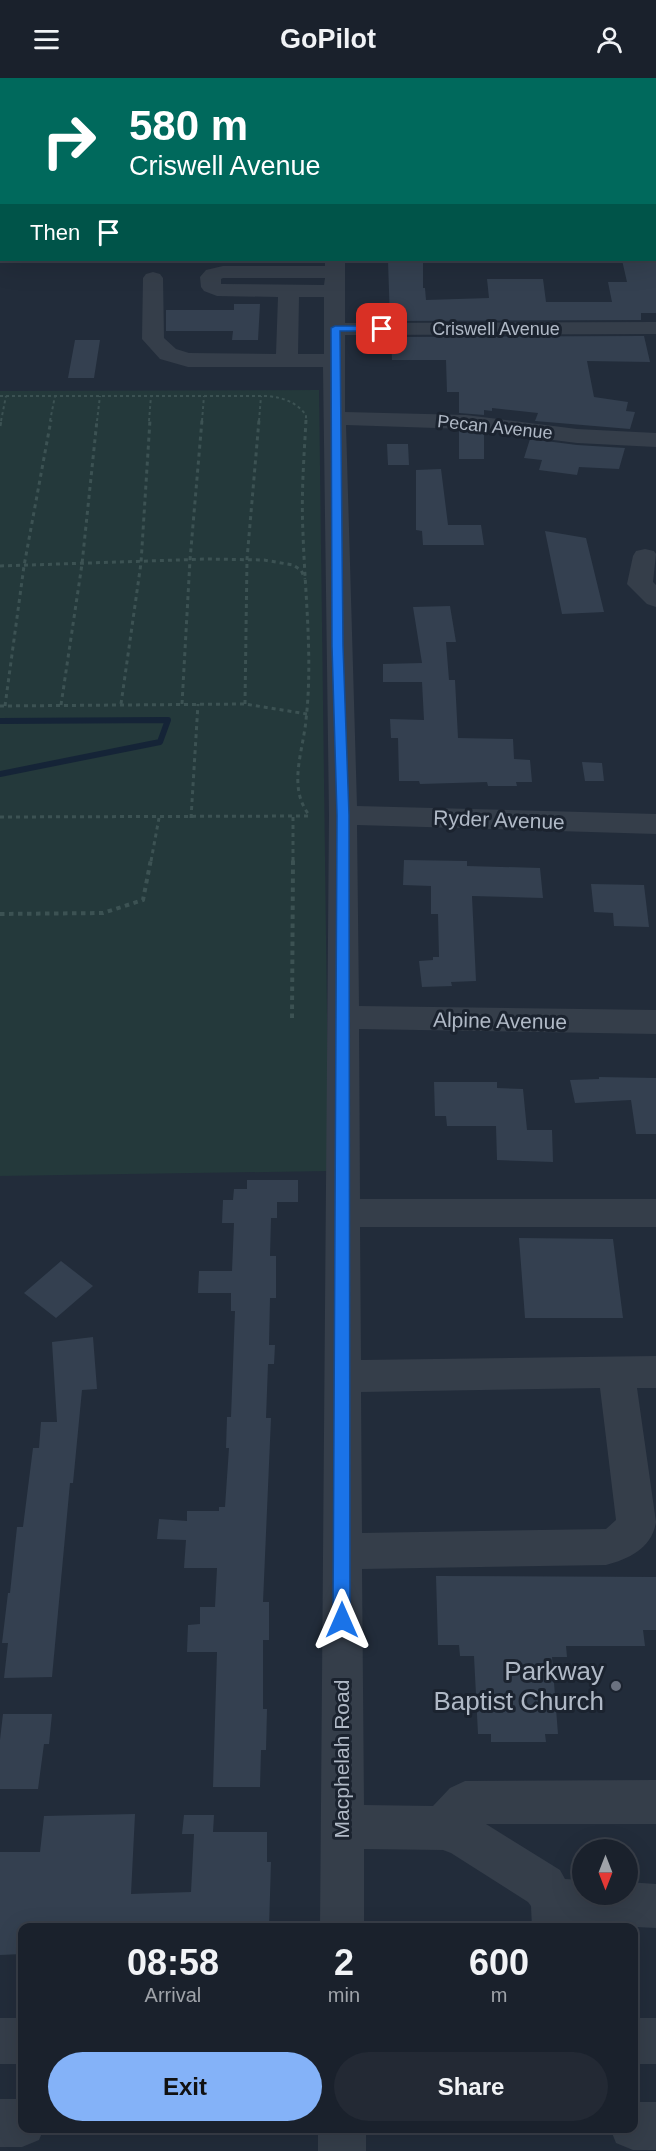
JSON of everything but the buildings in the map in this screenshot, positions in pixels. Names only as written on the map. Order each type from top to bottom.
[{"type":"street","points":[[224,272],[335,274],[289,291],[217,290],[211,287],[210,277],[213,274],[224,272]]},
{"type":"street","name":"Macphelah Road","points":[[335,274],[334,418],[343,815],[344,1017],[341,1376],[342,1923]]},
{"type":"street","points":[[153,278],[153,339],[168,354],[188,360],[335,361]]},
{"type":"street","points":[[287,362],[289,291]]},
{"type":"street","name":"Criswell Avenue","points":[[335,328],[656,328]]},
{"type":"street","name":"Pecan Avenue","points":[[334,418],[466,422],[577,436],[656,440]]},
{"type":"street","points":[[645,556],[640,585],[656,599]]},
{"type":"street","name":"Ryder Avenue","points":[[343,815],[656,824]]},
{"type":"street","name":"Alpine Avenue","points":[[344,1017],[656,1022]]},
{"type":"street","points":[[342,1213],[656,1213]]},
{"type":"street","points":[[341,1551],[606,1547],[617,1544],[635,1529],[636,1522],[616,1372]]},
{"type":"street","points":[[341,1376],[656,1372]]},
{"type":"street","points":[[443,1828],[465,1803],[656,1802]]},
{"type":"street","points":[[342,1827],[443,1828],[464,1835],[492,1855],[544,1886],[554,1914],[656,1906]]},
{"type":"street","points":[[0,2041],[18,2041]]},
{"type":"street","points":[[638,2041],[656,2041]]},
{"type":"street","points":[[0,2123],[18,2123]]},
{"type":"street","points":[[638,2126],[656,2126]]},
{"type":"street","points":[[342,2133],[342,2151]]},
{"type":"path","points":[[0,396],[277,396],[300,405],[306,416],[302,506],[306,582],[307,714],[297,788],[301,808],[309,816]]},
{"type":"path","points":[[0,426],[6,396]]},
{"type":"path","points":[[55,396],[24,566],[2,706],[245,704],[307,714]]},
{"type":"path","points":[[61,705],[82,564],[100,396]]},
{"type":"path","points":[[121,704],[141,563],[151,396]]},
{"type":"path","points":[[182,704],[190,560],[204,396]]},
{"type":"path","points":[[245,704],[247,560],[261,396]]},
{"type":"path","points":[[0,566],[247,560],[284,562],[293,565],[301,570],[306,582]]},
{"type":"path","points":[[191,818],[198,704]]},
{"type":"path","points":[[0,817],[191,818],[343,815]]},
{"type":"path","points":[[292,1018],[293,816]]},
{"type":"path","points":[[0,914],[103,913],[143,900],[159,818]]},
{"type":"green space","points":[[319,390],[329,1171],[0,1176],[0,391]]},
{"type":"waterway","points":[[0,721],[168,720],[160,742],[0,774]]},
{"type":"place","name":"Parkway Baptist Church","points":[[616,1686]]},
{"type":"route","points":[[342,1620],[343,815],[337,646],[335,328],[382,329]]}]
